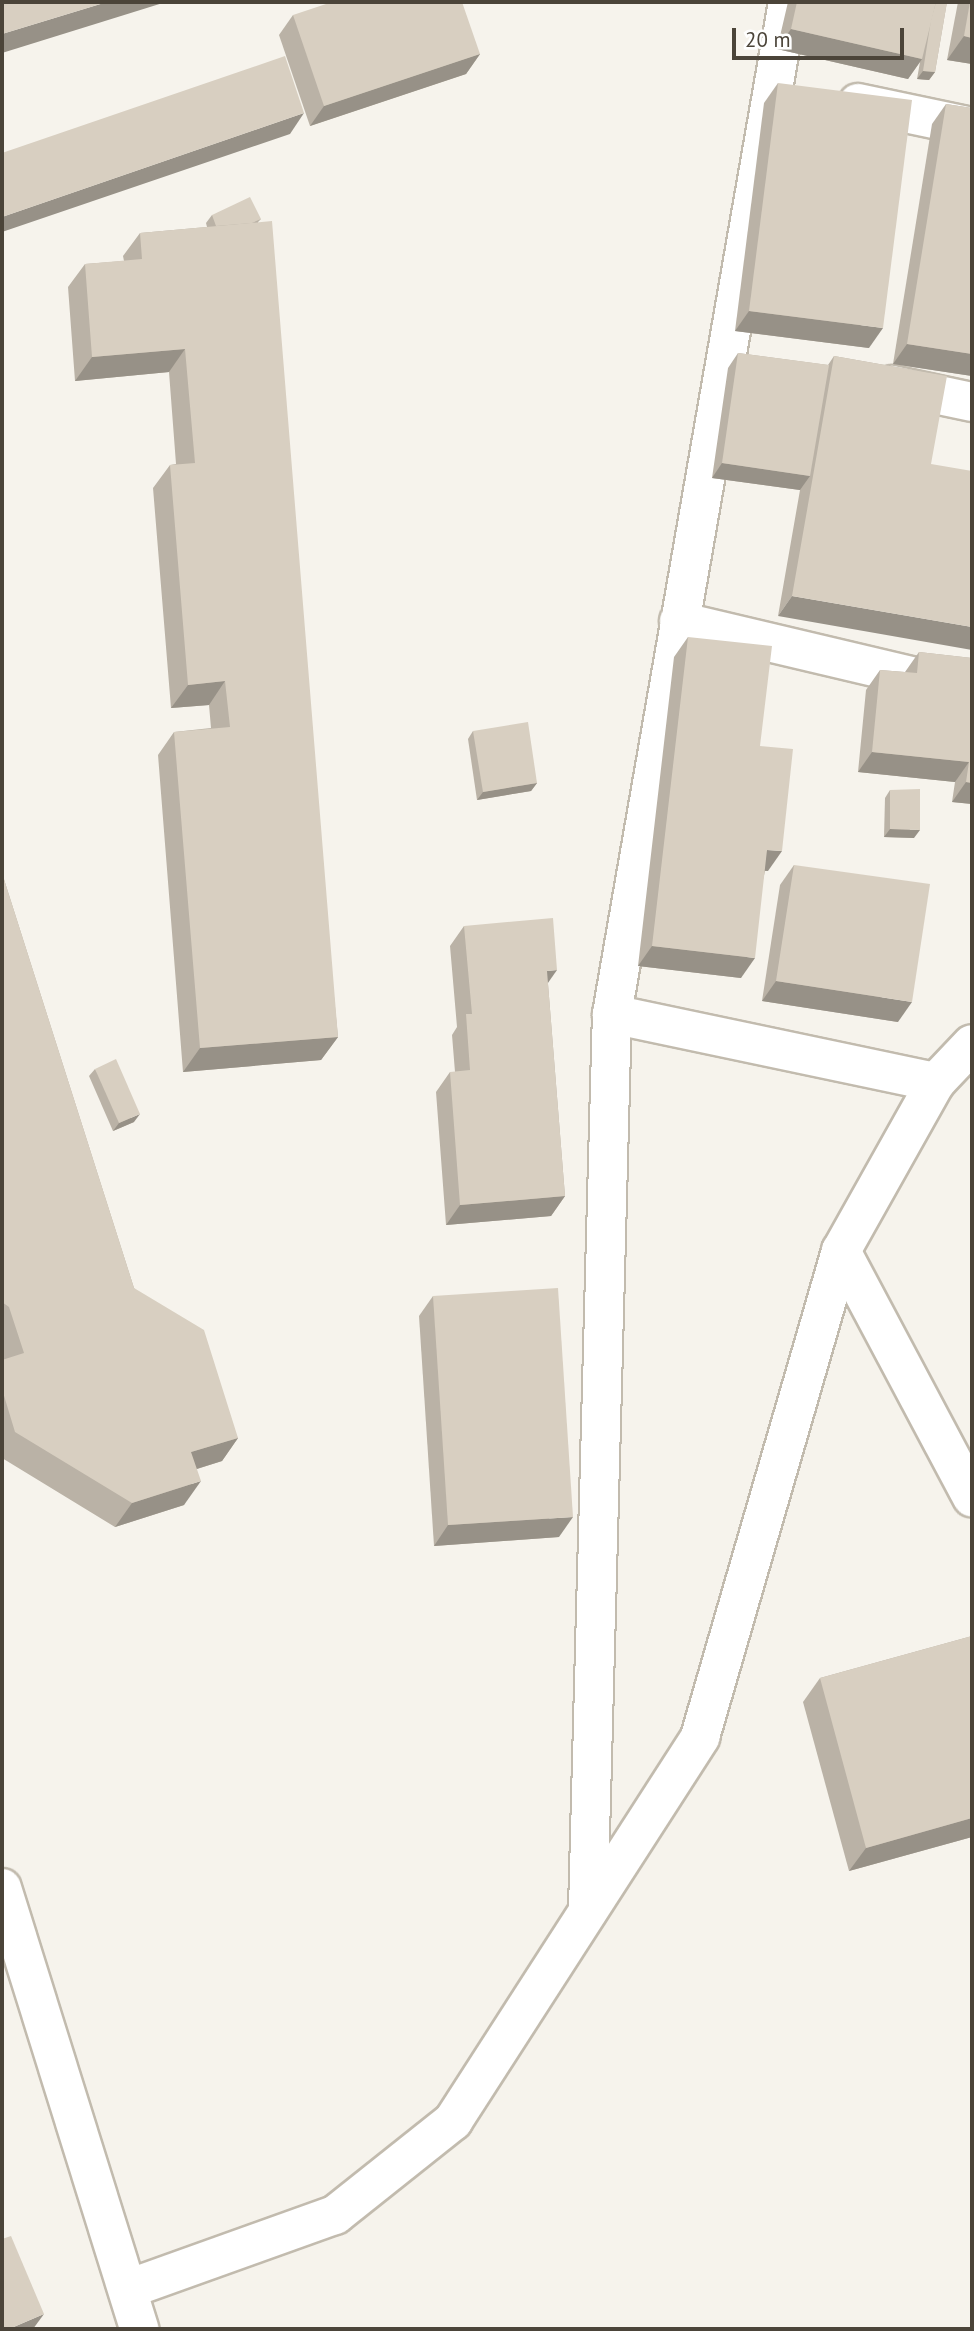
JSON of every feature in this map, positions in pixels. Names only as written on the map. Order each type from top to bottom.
[{"type":"street","points":[[588,1910],[612,1014],[788,2]]},
{"type":"street","points":[[774,86],[972,127]]},
{"type":"street","points":[[726,350],[767,359]]},
{"type":"street","points":[[849,376],[972,402]]},
{"type":"street","points":[[680,621],[972,690]]},
{"type":"street","points":[[612,1014],[936,1082]]},
{"type":"street","points":[[128,2289],[335,2215],[453,2121],[700,1737],[841,1251],[936,1082],[972,1044]]},
{"type":"street","points":[[841,1251],[972,1497]]},
{"type":"street","points":[[2,1888],[139,2329]]},
{"type":"building","points":[[2,2],[107,2],[2,34]]},
{"type":"building","points":[[332,2],[462,2],[480,54],[324,106],[293,15]]},
{"type":"building","points":[[797,2],[936,2],[922,59],[791,29]]},
{"type":"building","points":[[936,2],[947,2],[935,72],[923,71],[931,20]]},
{"type":"building","points":[[972,2],[972,38],[964,36]]},
{"type":"building","points":[[285,56],[304,113],[2,217],[2,153]]},
{"type":"building","points":[[778,83],[912,100],[883,328],[749,311]]},
{"type":"building","points":[[946,104],[972,108],[972,354],[907,344]]},
{"type":"building","points":[[250,197],[261,219],[252,223],[216,226],[212,215]]},
{"type":"building","points":[[272,221],[338,1037],[200,1048],[174,732],[230,727],[225,681],[188,685],[170,465],[195,463],[185,349],[92,357],[85,264],[142,259],[140,233]]},
{"type":"building","points":[[738,353],[829,365],[810,476],[722,463]]},
{"type":"building","points":[[834,356],[947,376],[931,464],[972,471],[972,627],[792,596]]},
{"type":"building","points":[[688,637],[772,646],[760,746],[793,749],[782,851],[767,850],[755,958],[652,946]]},
{"type":"building","points":[[919,652],[972,658],[972,783],[966,782],[969,762],[872,752],[880,670],[917,673]]},
{"type":"building","points":[[528,722],[537,783],[483,792],[473,731]]},
{"type":"building","points":[[920,789],[920,830],[890,829],[890,790]]},
{"type":"building","points":[[794,865],[930,884],[912,1002],[776,981]]},
{"type":"building","points":[[2,873],[134,1288],[204,1330],[238,1438],[191,1452],[201,1481],[132,1503],[15,1432],[2,1389],[2,1360],[24,1353],[9,1307],[2,1302]]},
{"type":"building","points":[[553,918],[557,970],[547,971],[565,1196],[460,1205],[450,1072],[470,1070],[466,1014],[472,1014],[464,926]]},
{"type":"building","points":[[116,1059],[140,1114],[119,1123],[95,1069]]},
{"type":"building","points":[[558,1288],[573,1517],[448,1525],[433,1296]]},
{"type":"building","points":[[972,1636],[972,1818],[866,1848],[820,1678]]},
{"type":"building","points":[[11,2236],[44,2314],[9,2329],[2,2329],[2,2239]]}]
